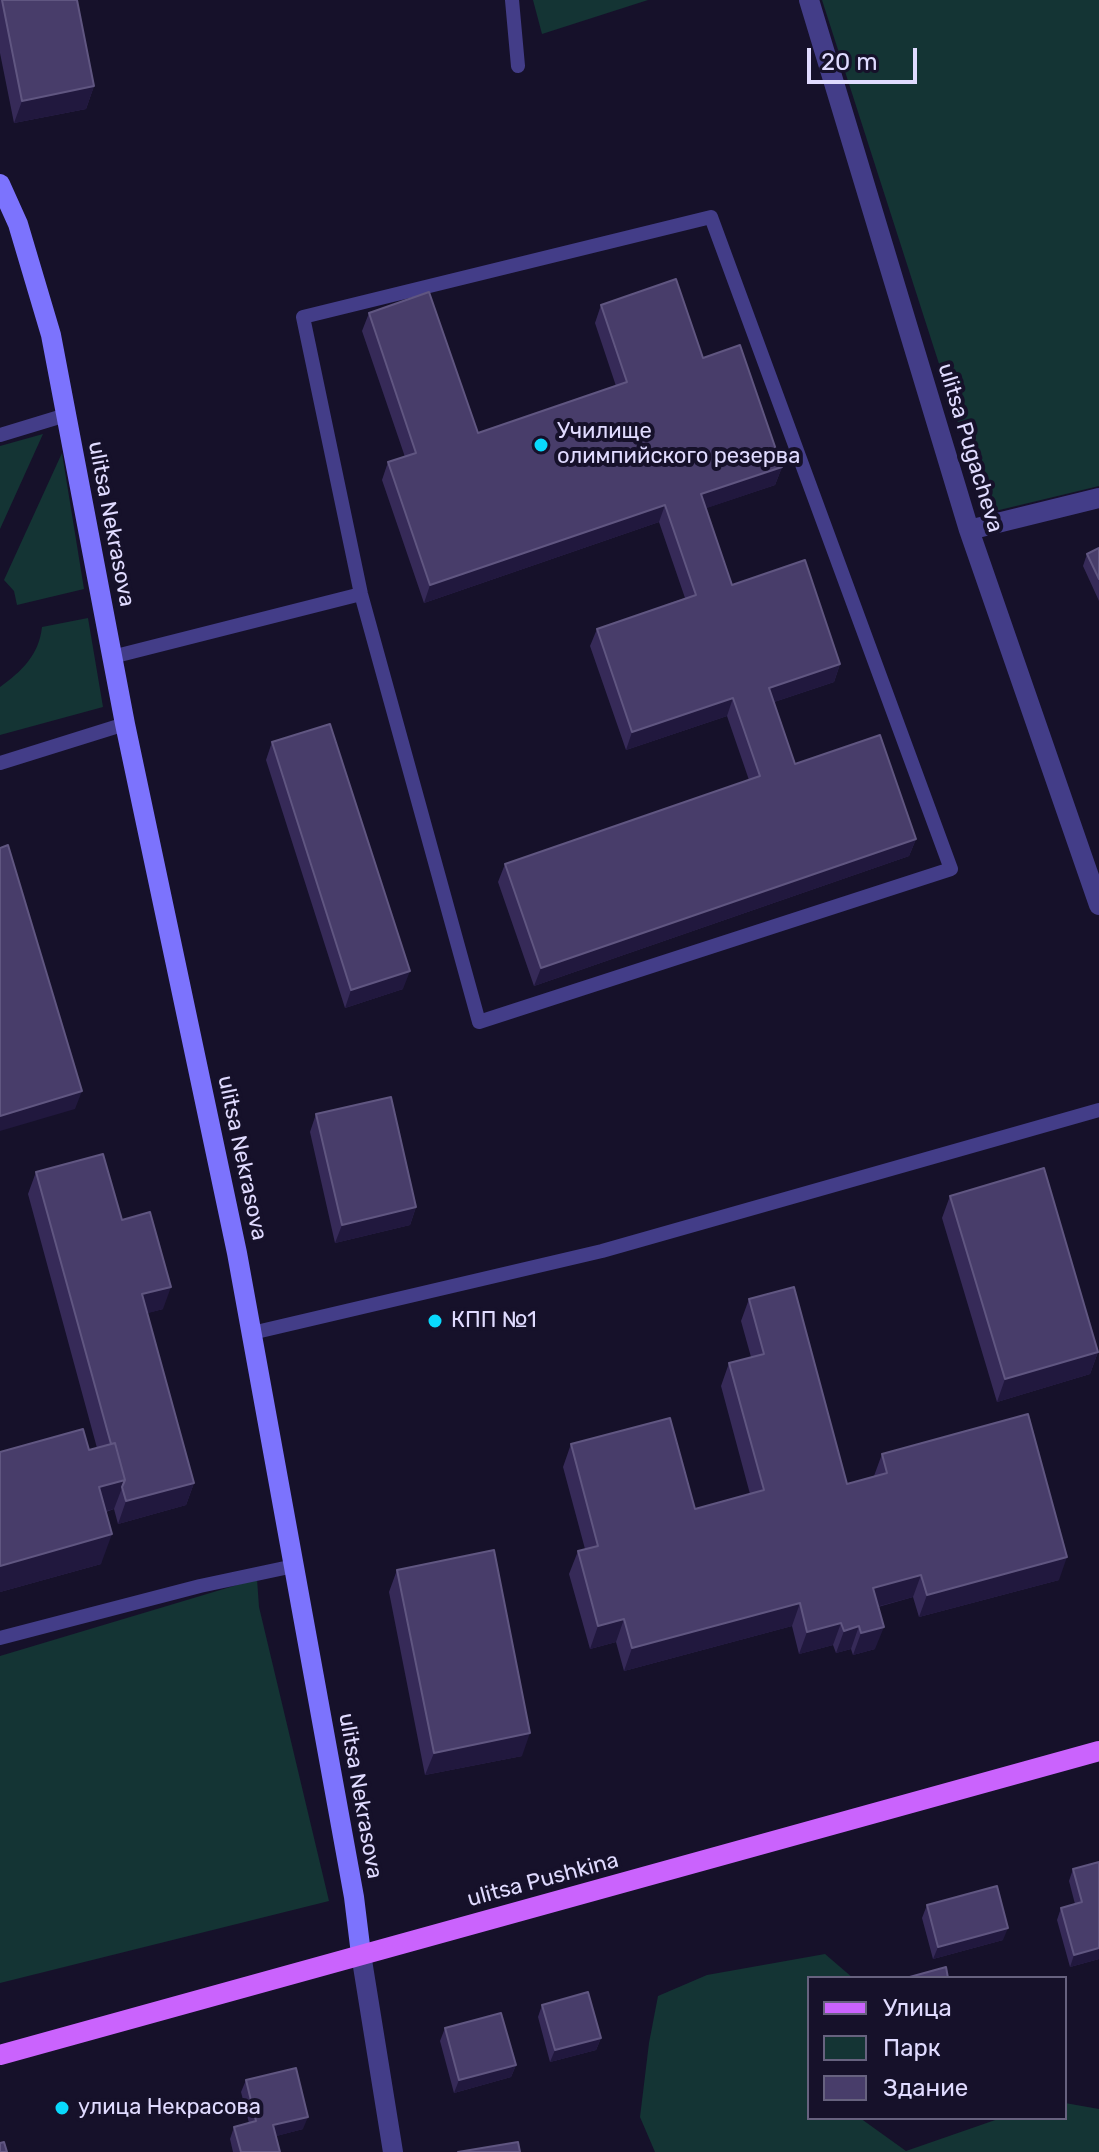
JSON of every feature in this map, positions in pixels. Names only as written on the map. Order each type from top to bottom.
[{"type":"main road","name":"ulitsa Nekrasova","points":[[0,184],[18,224],[51,335],[125,724],[252,1333],[354,1897],[361,1954]]},
{"type":"main road","name":"ulitsa Pushkina","points":[[0,2055],[1099,1751]]},
{"type":"street","name":"ulitsa Pugacheva","points":[[809,0],[969,530],[1099,905]]},
{"type":"street","points":[[969,530],[1099,498]]},
{"type":"street","name":"ulitsa Nekrasova","points":[[361,1954],[393,2152]]},
{"type":"lane","points":[[512,0],[518,66]]},
{"type":"lane","points":[[711,217],[951,869],[479,1022],[361,594],[303,317],[711,217]]},
{"type":"lane","points":[[0,435],[66,415]]},
{"type":"lane","points":[[112,657],[361,594]]},
{"type":"lane","points":[[0,763],[125,724]]},
{"type":"lane","points":[[252,1333],[602,1251],[1099,1110]]},
{"type":"lane","points":[[0,1638],[200,1586],[294,1566]]},
{"type":"green space","points":[[533,0],[648,0],[542,34]]},
{"type":"green space","points":[[822,0],[1099,0],[1099,486],[987,513]]},
{"type":"green space","points":[[43,434],[0,529],[0,446]]},
{"type":"green space","points":[[62,453],[84,589],[17,605],[14,591],[4,580]]},
{"type":"green space","points":[[88,618],[103,707],[0,735],[0,687],[28,662],[37,646],[42,627]]},
{"type":"green space","points":[[257,1579],[259,1607],[329,1901],[0,1983],[0,1656]]},
{"type":"green space","points":[[825,1954],[851,1976],[807,1976],[807,2120],[863,2120],[906,2151],[995,2120],[1067,2120],[1067,2103],[1099,2109],[1099,2152],[655,2152],[640,2117],[658,1996],[707,1975]]},
{"type":"building","points":[[2,0],[77,0],[94,86],[22,101]]},
{"type":"building","points":[[676,279],[703,358],[740,345],[782,467],[701,494],[732,585],[805,560],[840,664],[769,688],[795,764],[880,735],[916,839],[541,968],[505,864],[760,776],[733,698],[632,732],[597,629],[696,595],[665,505],[430,585],[388,462],[416,453],[369,313],[429,292],[478,433],[627,382],[601,305]]},
{"type":"building","points":[[1099,548],[1099,579],[1087,554]]},
{"type":"building","points":[[330,724],[410,971],[351,990],[272,742]]},
{"type":"building","points":[[8,845],[82,1091],[0,1116],[0,848]]},
{"type":"building","points":[[391,1097],[416,1207],[342,1225],[316,1114]]},
{"type":"building","points":[[103,1154],[122,1220],[150,1212],[171,1287],[142,1294],[194,1483],[126,1501],[122,1487],[125,1480],[115,1443],[111,1444],[36,1172]]},
{"type":"building","points":[[1044,1168],[1098,1352],[1005,1379],[950,1196]]},
{"type":"building","points":[[794,1287],[847,1484],[887,1473],[882,1454],[1028,1414],[1067,1557],[927,1595],[921,1575],[873,1588],[884,1627],[861,1633],[859,1626],[844,1631],[841,1623],[807,1632],[800,1603],[632,1648],[624,1619],[598,1626],[578,1551],[598,1546],[571,1444],[670,1418],[695,1509],[764,1490],[729,1363],[764,1354],[749,1299]]},
{"type":"building","points":[[83,1429],[89,1450],[115,1443],[125,1480],[99,1487],[112,1534],[0,1566],[0,1452]]},
{"type":"building","points":[[494,1550],[530,1733],[434,1753],[397,1570]]},
{"type":"building","points":[[1099,1862],[1099,1948],[1074,1955],[1061,1908],[1082,1902],[1073,1869]]},
{"type":"building","points":[[997,1886],[1008,1928],[938,1947],[927,1905]]},
{"type":"building","points":[[946,1967],[948,1976],[913,1976]]},
{"type":"building","points":[[588,1992],[601,2038],[555,2050],[542,2005]]},
{"type":"building","points":[[501,2013],[516,2065],[459,2080],[445,2028]]},
{"type":"building","points":[[296,2068],[308,2117],[273,2125],[280,2152],[241,2152],[234,2127],[256,2121],[246,2080]]},
{"type":"building","points":[[4,2142],[7,2152],[0,2152],[0,2143]]},
{"type":"building","points":[[518,2142],[520,2152],[458,2152]]},
{"type":"place","name":"Училище олимпийского резерва","points":[[541,445]]},
{"type":"place","name":"КПП №1","points":[[435,1321]]},
{"type":"place","name":"улица Некрасова","points":[[62,2108]]}]
